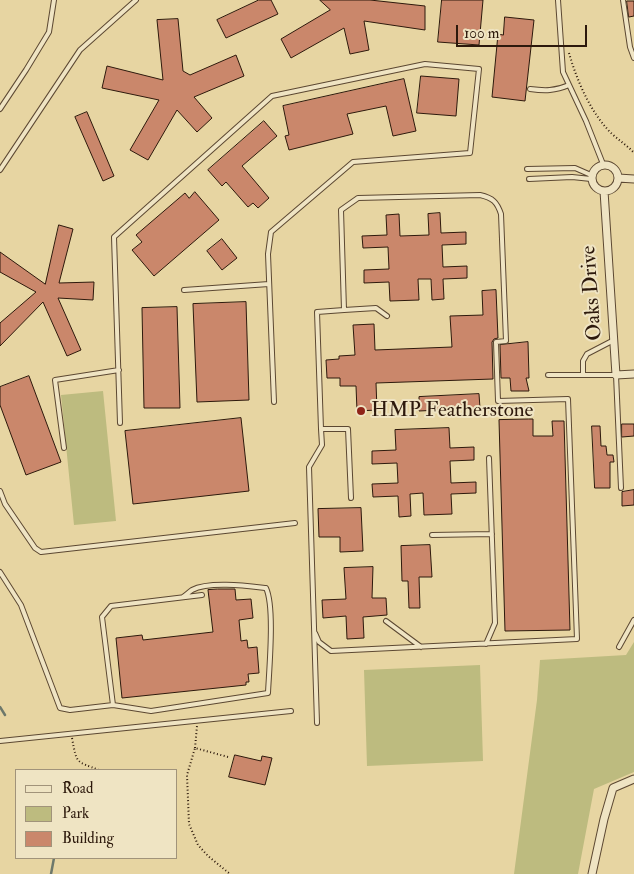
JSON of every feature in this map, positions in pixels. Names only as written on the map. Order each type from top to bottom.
[{"type":"street","points":[[603,164],[613,167],[618,174],[615,186],[604,191],[594,186],[591,177],[596,167],[603,164]]},
{"type":"street","points":[[618,178],[634,179]]},
{"type":"street","name":"Oaks Drive","points":[[604,191],[616,375]]},
{"type":"street","points":[[616,375],[634,374]]},
{"type":"street","points":[[592,874],[613,788],[634,779]]},
{"type":"lane","points":[[0,109],[49,32],[54,0]]},
{"type":"lane","points":[[0,170],[80,50],[136,0]]},
{"type":"lane","points":[[558,0],[560,51],[563,72],[586,121],[603,164]]},
{"type":"lane","points":[[623,0],[630,48],[634,58]]},
{"type":"lane","points":[[120,423],[114,237],[272,96],[425,64],[479,69],[470,153],[353,162],[271,232],[268,254],[274,402]]},
{"type":"lane","points":[[530,89],[549,91],[569,85]]},
{"type":"lane","points":[[528,169],[575,168],[591,177]]},
{"type":"lane","points":[[529,179],[591,177]]},
{"type":"lane","points":[[314,633],[319,642],[331,651],[577,639],[568,399],[498,402],[496,342],[506,341],[501,214],[498,205],[492,198],[480,195],[358,198],[341,210],[344,310]]},
{"type":"lane","points":[[184,290],[269,284]]},
{"type":"lane","points":[[317,723],[310,467],[322,445],[316,312],[376,308],[387,316]]},
{"type":"lane","points":[[583,375],[583,361],[587,354],[614,340]]},
{"type":"lane","points":[[64,448],[55,380],[118,370]]},
{"type":"lane","points":[[548,374],[616,375],[621,488]]},
{"type":"lane","points":[[321,429],[348,429],[351,498]]},
{"type":"lane","points":[[486,644],[494,623],[489,458]]},
{"type":"lane","points":[[0,490],[5,504],[35,548],[41,552],[295,523]]},
{"type":"lane","points":[[432,535],[492,534]]},
{"type":"lane","points":[[0,572],[21,605],[60,708],[70,710],[113,705],[151,711],[268,693],[270,628],[269,594],[266,588],[233,584],[213,586],[194,589],[183,597]]},
{"type":"lane","points":[[113,705],[102,617],[111,606],[202,595]]},
{"type":"lane","points":[[619,647],[634,620]]},
{"type":"lane","points":[[386,621],[421,647]]},
{"type":"lane","points":[[0,740],[291,711]]},
{"type":"path","points":[[560,51],[568,51],[582,88],[600,121],[634,153]]},
{"type":"path","points":[[196,721],[195,748],[187,775],[189,824],[198,845],[230,874]]},
{"type":"path","points":[[71,733],[77,761],[96,769]]},
{"type":"path","points":[[195,748],[228,757]]},
{"type":"green space","points":[[103,391],[116,521],[74,525],[61,395]]},
{"type":"green space","points":[[634,642],[634,772],[594,789],[578,874],[514,874],[537,700],[540,660],[626,655]]},
{"type":"green space","points":[[480,665],[483,761],[367,766],[364,670]]},
{"type":"building","points":[[259,0],[271,0],[278,14],[226,38],[217,20]]},
{"type":"building","points":[[320,0],[370,0],[425,6],[425,30],[364,21],[369,50],[350,54],[344,28],[291,58],[281,39],[330,10]]},
{"type":"building","points":[[442,0],[483,0],[479,45],[438,42]]},
{"type":"building","points":[[627,1],[634,1],[634,16],[629,17]]},
{"type":"building","points":[[505,17],[534,20],[525,101],[492,97],[498,34],[503,35]]},
{"type":"building","points":[[178,19],[183,71],[190,75],[236,55],[244,76],[194,97],[212,118],[197,132],[177,110],[148,160],[130,150],[159,100],[102,88],[107,66],[163,80],[157,20]]},
{"type":"building","points":[[421,76],[459,79],[456,116],[417,113]]},
{"type":"building","points":[[404,79],[416,131],[393,136],[386,106],[347,114],[353,134],[289,150],[285,136],[289,135],[283,106]]},
{"type":"building","points":[[87,112],[114,176],[103,181],[75,117]]},
{"type":"building","points":[[264,121],[277,136],[242,166],[269,198],[258,208],[253,203],[248,207],[226,182],[222,186],[208,170]]},
{"type":"building","points":[[195,192],[219,220],[154,276],[132,250],[142,242],[136,235],[185,193],[189,198]]},
{"type":"building","points":[[440,213],[441,233],[466,232],[466,244],[442,245],[443,267],[467,266],[467,278],[443,279],[444,299],[432,300],[431,279],[418,279],[419,300],[390,301],[389,282],[364,283],[364,270],[389,269],[388,247],[363,248],[362,236],[387,235],[386,215],[399,214],[400,236],[429,235],[428,214]]},
{"type":"building","points":[[59,225],[73,229],[59,283],[94,282],[93,300],[58,298],[81,350],[67,356],[43,302],[0,346],[0,323],[36,292],[0,272],[0,252],[45,284]]},
{"type":"building","points":[[222,239],[237,258],[222,270],[207,251]]},
{"type":"building","points":[[496,290],[498,338],[492,342],[493,379],[376,383],[377,410],[357,411],[356,386],[340,386],[340,378],[327,378],[326,360],[339,359],[339,356],[355,355],[353,325],[374,324],[375,350],[452,347],[450,316],[483,315],[482,291]]},
{"type":"building","points":[[246,302],[249,400],[197,402],[193,304]]},
{"type":"building","points":[[177,307],[180,408],[144,408],[142,308]]},
{"type":"building","points":[[528,342],[529,378],[526,378],[529,391],[511,391],[510,378],[501,378],[500,345]]},
{"type":"building","points":[[29,376],[61,462],[26,475],[0,405],[0,387]]},
{"type":"building","points":[[479,394],[480,408],[419,411],[419,397]]},
{"type":"building","points":[[241,418],[249,491],[133,504],[125,431]]},
{"type":"building","points":[[533,419],[533,436],[553,436],[552,421],[564,421],[570,630],[505,631],[499,420]]},
{"type":"building","points":[[622,424],[634,424],[634,436],[622,437]]},
{"type":"building","points":[[592,426],[600,426],[601,446],[606,446],[607,455],[613,455],[614,462],[610,462],[610,488],[595,488]]},
{"type":"building","points":[[449,428],[450,448],[474,447],[474,460],[450,461],[451,483],[476,482],[476,493],[451,494],[452,514],[424,515],[423,493],[410,494],[411,516],[399,517],[398,496],[373,497],[372,484],[398,483],[397,463],[372,464],[372,451],[396,450],[395,430]]},
{"type":"building","points":[[634,490],[634,505],[622,506],[622,492]]},
{"type":"building","points":[[361,508],[363,551],[340,552],[340,537],[319,537],[318,509]]},
{"type":"building","points":[[430,545],[432,577],[419,577],[420,608],[409,608],[408,581],[402,581],[401,546]]},
{"type":"building","points":[[373,567],[372,598],[386,598],[387,615],[363,617],[364,638],[347,639],[346,616],[323,618],[322,600],[346,599],[344,568]]},
{"type":"building","points":[[235,589],[236,600],[251,599],[253,618],[239,620],[241,641],[247,640],[248,648],[257,647],[259,673],[248,674],[249,682],[246,682],[246,685],[122,698],[116,638],[142,635],[143,640],[213,632],[208,590]]},
{"type":"building","points":[[235,755],[261,761],[262,756],[272,758],[265,785],[229,777]]},
{"type":"waterway","points":[[0,707],[5,715]]},
{"type":"waterway","points":[[51,874],[54,859]]},
{"type":"place","name":"HMP Featherstone","points":[[361,411]]}]
